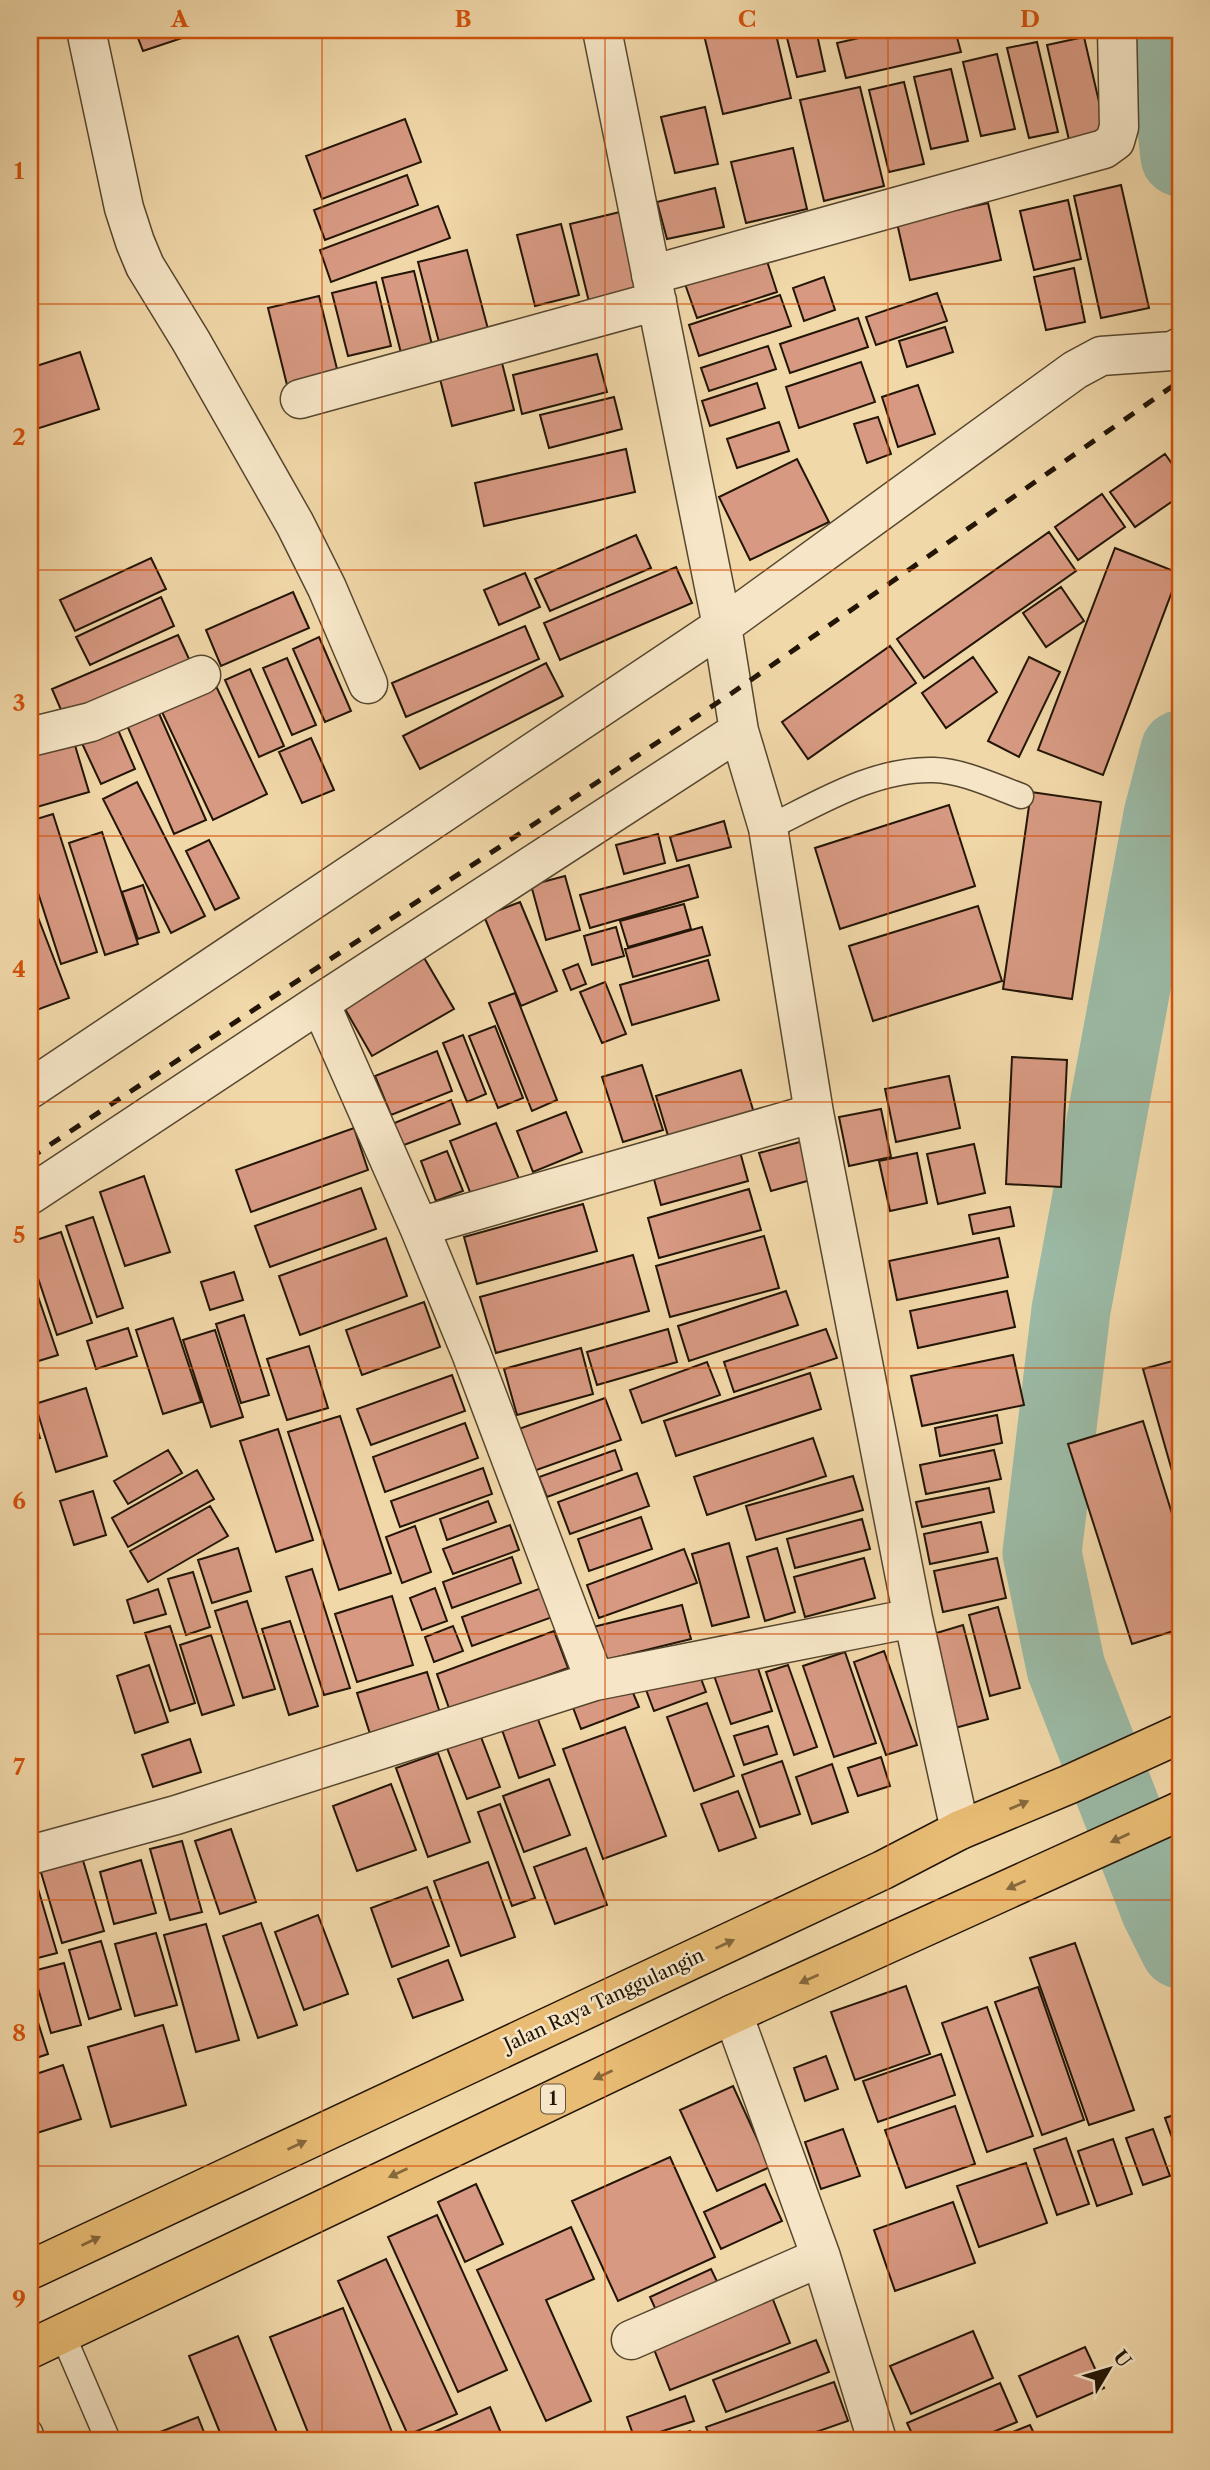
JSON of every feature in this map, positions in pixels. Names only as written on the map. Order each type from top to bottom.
[{"type":"highway","name":"Jalan Raya Tanggulangin","points":[[30,2270],[883,1870],[960,1830],[1180,1734]]},
{"type":"highway","name":"1","points":[[46,2341],[733,2014],[1171,1815]]},
{"type":"street","points":[[86,30],[124,208],[145,266],[295,524],[327,588],[368,684]]},
{"type":"street","points":[[602,30],[722,626],[739,731],[768,828],[814,1113],[913,1618],[960,1830]]},
{"type":"street","points":[[300,399],[1104,149],[1115,141],[1119,127],[1117,30]]},
{"type":"street","points":[[30,1089],[722,626],[1076,370],[1101,356],[1172,351],[1180,347]]},
{"type":"street","points":[[30,737],[91,722],[201,675]]},
{"type":"street","points":[[30,1195],[739,731]]},
{"type":"street","points":[[320,1003],[419,1227],[471,1353],[596,1681]]},
{"type":"street","points":[[419,1227],[814,1113]]},
{"type":"street","points":[[30,1855],[176,1815],[596,1681],[913,1618]]},
{"type":"street","points":[[733,2014],[821,2257],[877,2440]]},
{"type":"street","points":[[631,2340],[821,2257]]},
{"type":"lane","points":[[768,828],[863,782],[900,774],[934,770],[963,776],[1021,796]]},
{"type":"lane","points":[[46,2341],[108,2440]]},
{"type":"lane","points":[[30,2432],[33,2440]]},
{"type":"building","points":[[135,30],[206,30],[143,51]]},
{"type":"building","points":[[726,30],[775,30],[791,98],[723,114],[704,35]]},
{"type":"building","points":[[785,30],[816,30],[825,71],[797,77]]},
{"type":"building","points":[[894,30],[955,30],[961,52],[846,78],[837,43]]},
{"type":"building","points":[[1084,37],[1106,132],[1069,140],[1047,45]]},
{"type":"building","points":[[1037,42],[1058,132],[1029,138],[1007,48]]},
{"type":"building","points":[[997,54],[1015,129],[981,136],[963,62]]},
{"type":"building","points":[[951,69],[968,141],[931,149],[914,77]]},
{"type":"building","points":[[904,82],[924,164],[889,172],[869,90]]},
{"type":"building","points":[[860,87],[884,186],[824,201],[800,100]]},
{"type":"building","points":[[705,107],[718,164],[675,173],[661,117]]},
{"type":"building","points":[[405,119],[421,162],[322,199],[306,156]]},
{"type":"building","points":[[793,148],[807,209],[746,223],[731,162]]},
{"type":"building","points":[[407,175],[418,205],[325,240],[314,210]]},
{"type":"building","points":[[1121,185],[1149,308],[1101,318],[1074,196]]},
{"type":"building","points":[[715,188],[724,227],[667,239],[657,202]]},
{"type":"building","points":[[1068,200],[1081,259],[1034,270],[1020,211]]},
{"type":"building","points":[[988,203],[1001,260],[910,280],[897,223]]},
{"type":"building","points":[[438,206],[450,238],[331,282],[320,250]]},
{"type":"building","points":[[620,212],[640,289],[589,302],[570,224]]},
{"type":"building","points":[[561,224],[579,295],[535,306],[517,235]]},
{"type":"building","points":[[467,250],[488,329],[439,342],[418,262]]},
{"type":"building","points":[[766,258],[777,292],[697,318],[685,284]]},
{"type":"building","points":[[1074,268],[1085,322],[1046,330],[1034,277]]},
{"type":"building","points":[[414,271],[432,345],[401,353],[382,278]]},
{"type":"building","points":[[824,277],[835,310],[804,321],[793,288]]},
{"type":"building","points":[[376,282],[391,346],[348,356],[332,293]]},
{"type":"building","points":[[937,293],[947,321],[876,345],[866,317]]},
{"type":"building","points":[[780,295],[791,326],[699,356],[689,325]]},
{"type":"building","points":[[319,296],[338,373],[287,385],[268,308]]},
{"type":"building","points":[[858,318],[868,347],[790,373],[780,344]]},
{"type":"building","points":[[945,327],[953,352],[907,367],[899,341]]},
{"type":"building","points":[[768,346],[776,369],[709,391],[701,368]]},
{"type":"building","points":[[80,352],[99,409],[30,431],[30,368]]},
{"type":"building","points":[[597,354],[607,392],[522,414],[513,375]]},
{"type":"building","points":[[501,359],[514,410],[452,426],[439,375]]},
{"type":"building","points":[[861,362],[875,402],[799,428],[786,387]]},
{"type":"building","points":[[757,383],[765,408],[710,426],[702,401]]},
{"type":"building","points":[[918,385],[935,434],[898,447],[882,397]]},
{"type":"building","points":[[614,397],[622,429],[549,448],[540,415]]},
{"type":"building","points":[[878,417],[891,454],[867,463],[854,424]]},
{"type":"building","points":[[779,422],[789,451],[737,468],[727,439]]},
{"type":"building","points":[[626,449],[635,492],[484,526],[475,483]]},
{"type":"building","points":[[1165,454],[1180,475],[1180,496],[1135,527],[1110,492]]},
{"type":"building","points":[[797,459],[829,522],[750,560],[719,497]]},
{"type":"building","points":[[1102,494],[1125,527],[1078,560],[1055,527]]},
{"type":"building","points":[[1049,532],[1076,571],[924,678],[897,639]]},
{"type":"building","points":[[636,535],[651,568],[550,611],[535,579]]},
{"type":"building","points":[[1115,548],[1179,573],[1103,775],[1038,750]]},
{"type":"building","points":[[151,558],[166,589],[75,631],[60,600]]},
{"type":"building","points":[[676,567],[692,603],[560,660],[544,623]]},
{"type":"building","points":[[525,573],[540,607],[499,625],[484,590]]},
{"type":"building","points":[[1061,587],[1084,621],[1046,647],[1023,613]]},
{"type":"building","points":[[293,592],[309,628],[221,666],[206,630]]},
{"type":"building","points":[[161,597],[174,626],[90,665],[76,637]]},
{"type":"building","points":[[525,626],[539,659],[406,717],[392,683]]},
{"type":"building","points":[[178,635],[195,672],[68,726],[52,689]]},
{"type":"building","points":[[319,637],[351,711],[325,722],[293,649]]},
{"type":"building","points":[[890,646],[916,683],[808,759],[782,722]]},
{"type":"building","points":[[973,657],[997,692],[946,728],[922,693]]},
{"type":"building","points":[[1029,657],[1060,672],[1019,757],[988,741]]},
{"type":"building","points":[[287,658],[316,725],[292,735],[263,668]]},
{"type":"building","points":[[546,663],[563,696],[420,769],[403,736]]},
{"type":"building","points":[[250,669],[284,746],[259,757],[225,680]]},
{"type":"building","points":[[216,686],[267,794],[213,820],[162,712]]},
{"type":"building","points":[[157,709],[206,820],[174,834],[126,723]]},
{"type":"building","points":[[115,723],[135,769],[101,784],[80,739]]},
{"type":"building","points":[[311,738],[334,790],[302,803],[279,752]]},
{"type":"building","points":[[74,742],[89,792],[30,809],[30,755]]},
{"type":"building","points":[[137,782],[205,916],[171,933],[103,799]]},
{"type":"building","points":[[1031,792],[1101,802],[1072,999],[1003,989]]},
{"type":"building","points":[[949,805],[975,886],[840,929],[815,848]]},
{"type":"building","points":[[53,814],[97,952],[61,964],[30,868],[30,821]]},
{"type":"building","points":[[724,821],[731,847],[677,861],[670,837]]},
{"type":"building","points":[[102,832],[138,944],[105,955],[69,843]]},
{"type":"building","points":[[658,834],[665,863],[624,874],[616,845]]},
{"type":"building","points":[[209,840],[239,898],[215,910],[186,851]]},
{"type":"building","points":[[689,865],[698,897],[590,928],[580,895]]},
{"type":"building","points":[[565,876],[580,930],[546,940],[531,885]]},
{"type":"building","points":[[143,885],[159,932],[138,939],[122,892]]},
{"type":"building","points":[[520,902],[557,991],[521,1006],[484,916]]},
{"type":"building","points":[[684,904],[691,929],[628,947],[620,921]]},
{"type":"building","points":[[978,906],[1002,981],[873,1021],[849,946]]},
{"type":"building","points":[[34,907],[69,998],[34,1011],[30,999],[30,908]]},
{"type":"building","points":[[616,927],[624,956],[592,965],[584,936]]},
{"type":"building","points":[[702,927],[710,955],[633,977],[625,949]]},
{"type":"building","points":[[423,956],[454,1009],[372,1056],[341,1002]]},
{"type":"building","points":[[708,960],[719,1000],[632,1025],[620,985]]},
{"type":"building","points":[[578,964],[586,984],[571,990],[563,970]]},
{"type":"building","points":[[605,982],[626,1034],[602,1043],[580,992]]},
{"type":"building","points":[[515,993],[557,1100],[532,1111],[489,1003]]},
{"type":"building","points":[[495,1026],[523,1098],[498,1108],[469,1036]]},
{"type":"building","points":[[463,1035],[486,1094],[467,1102],[443,1043]]},
{"type":"building","points":[[437,1051],[452,1091],[391,1115],[375,1076]]},
{"type":"building","points":[[1012,1057],[1067,1060],[1061,1187],[1006,1184]]},
{"type":"building","points":[[642,1065],[663,1130],[623,1142],[602,1077]]},
{"type":"building","points":[[741,1070],[754,1113],[669,1139],[656,1096]]},
{"type":"building","points":[[949,1076],[960,1128],[896,1142],[885,1089]]},
{"type":"building","points":[[451,1100],[460,1124],[396,1148],[387,1126]]},
{"type":"building","points":[[881,1109],[891,1157],[849,1166],[839,1117]]},
{"type":"building","points":[[566,1112],[582,1152],[533,1172],[517,1131]]},
{"type":"building","points":[[496,1123],[519,1179],[472,1197],[450,1141]]},
{"type":"building","points":[[354,1128],[368,1170],[251,1212],[236,1170]]},
{"type":"building","points":[[807,1140],[818,1178],[771,1191],[759,1153]]},
{"type":"building","points":[[974,1144],[985,1193],[938,1204],[927,1154]]},
{"type":"building","points":[[739,1148],[748,1181],[661,1205],[652,1172]]},
{"type":"building","points":[[447,1151],[463,1191],[436,1201],[421,1161]]},
{"type":"building","points":[[917,1153],[927,1203],[890,1211],[879,1161]]},
{"type":"building","points":[[144,1176],[170,1252],[125,1266],[100,1192]]},
{"type":"building","points":[[361,1188],[376,1229],[270,1267],[255,1226]]},
{"type":"building","points":[[749,1189],[761,1230],[659,1258],[648,1218]]},
{"type":"building","points":[[583,1204],[597,1251],[477,1284],[464,1237]]},
{"type":"building","points":[[1010,1207],[1014,1226],[973,1234],[969,1215]]},
{"type":"building","points":[[93,1217],[123,1308],[97,1317],[66,1226]]},
{"type":"building","points":[[61,1232],[92,1323],[57,1335],[30,1254],[30,1242]]},
{"type":"building","points":[[764,1236],[779,1288],[670,1317],[656,1266]]},
{"type":"building","points":[[386,1238],[407,1296],[300,1335],[279,1276]]},
{"type":"building","points":[[999,1238],[1008,1277],[897,1300],[889,1261]]},
{"type":"building","points":[[633,1255],[649,1311],[496,1353],[480,1297]]},
{"type":"building","points":[[234,1272],[243,1300],[210,1310],[201,1282]]},
{"type":"building","points":[[30,1273],[58,1355],[32,1363],[30,1358]]},
{"type":"building","points":[[786,1291],[798,1325],[689,1361],[678,1326]]},
{"type":"building","points":[[1007,1291],[1015,1327],[918,1348],[910,1311]]},
{"type":"building","points":[[424,1302],[440,1347],[362,1375],[346,1330]]},
{"type":"building","points":[[244,1315],[269,1395],[241,1403],[216,1324]]},
{"type":"building","points":[[173,1318],[201,1402],[163,1414],[136,1330]]},
{"type":"building","points":[[128,1328],[137,1356],[96,1369],[87,1341]]},
{"type":"building","points":[[668,1329],[677,1362],[597,1385],[587,1352]]},
{"type":"building","points":[[826,1329],[837,1358],[734,1392],[724,1362]]},
{"type":"building","points":[[215,1330],[243,1417],[211,1427],[183,1340]]},
{"type":"building","points":[[309,1346],[328,1408],[287,1420],[267,1359]]},
{"type":"building","points":[[581,1348],[593,1394],[517,1415],[504,1369]]},
{"type":"building","points":[[1013,1355],[1024,1405],[922,1426],[911,1376]]},
{"type":"building","points":[[1180,1359],[1180,1499],[1143,1369]]},
{"type":"building","points":[[707,1362],[720,1395],[642,1423],[630,1390]]},
{"type":"building","points":[[810,1373],[821,1409],[676,1456],[664,1421]]},
{"type":"building","points":[[452,1375],[465,1411],[371,1445],[357,1409]]},
{"type":"building","points":[[86,1388],[107,1456],[56,1472],[35,1404]]},
{"type":"building","points":[[605,1398],[621,1440],[528,1473],[513,1431]]},
{"type":"building","points":[[30,1406],[40,1438],[30,1441]]},
{"type":"building","points":[[997,1415],[1002,1443],[940,1456],[935,1428]]},
{"type":"building","points":[[340,1416],[391,1573],[339,1590],[288,1432]]},
{"type":"building","points":[[1143,1421],[1180,1539],[1180,1629],[1132,1644],[1068,1444]]},
{"type":"building","points":[[465,1423],[478,1458],[385,1492],[373,1457]]},
{"type":"building","points":[[278,1429],[313,1540],[276,1552],[240,1441]]},
{"type":"building","points":[[813,1438],[826,1476],[707,1515],[694,1477]]},
{"type":"building","points":[[168,1450],[182,1473],[128,1504],[114,1481]]},
{"type":"building","points":[[615,1450],[622,1470],[547,1497],[539,1477]]},
{"type":"building","points":[[994,1450],[1001,1479],[926,1494],[920,1465]]},
{"type":"building","points":[[483,1468],[492,1494],[400,1527],[391,1501]]},
{"type":"building","points":[[197,1470],[214,1499],[128,1547],[112,1518]]},
{"type":"building","points":[[637,1473],[649,1506],[570,1534],[558,1502]]},
{"type":"building","points":[[853,1476],[863,1510],[756,1540],[746,1506]]},
{"type":"building","points":[[989,1488],[994,1512],[922,1527],[916,1502]]},
{"type":"building","points":[[93,1491],[106,1535],[74,1545],[60,1501]]},
{"type":"building","points":[[488,1501],[496,1522],[447,1540],[440,1519]]},
{"type":"building","points":[[210,1506],[228,1536],[148,1582],[130,1551]]},
{"type":"building","points":[[641,1517],[652,1549],[589,1571],[578,1539]]},
{"type":"building","points":[[862,1519],[870,1549],[795,1568],[787,1539]]},
{"type":"building","points":[[981,1522],[988,1552],[930,1564],[924,1534]]},
{"type":"building","points":[[510,1525],[519,1550],[453,1574],[443,1549]]},
{"type":"building","points":[[415,1526],[431,1572],[402,1583],[386,1537]]},
{"type":"building","points":[[729,1543],[749,1617],[712,1626],[692,1554]]},
{"type":"building","points":[[238,1548],[251,1591],[212,1603],[198,1560]]},
{"type":"building","points":[[777,1548],[795,1612],[765,1621],[747,1557]]},
{"type":"building","points":[[684,1549],[697,1583],[599,1618],[587,1585]]},
{"type":"building","points":[[512,1557],[521,1583],[452,1608],[443,1582]]},
{"type":"building","points":[[864,1558],[875,1598],[805,1617],[794,1577]]},
{"type":"building","points":[[997,1558],[1006,1598],[943,1612],[934,1571]]},
{"type":"building","points":[[312,1569],[350,1688],[324,1695],[286,1577]]},
{"type":"building","points":[[193,1572],[210,1627],[186,1635],[168,1579]]},
{"type":"building","points":[[547,1586],[558,1615],[472,1646],[462,1617]]},
{"type":"building","points":[[435,1588],[447,1621],[422,1630],[410,1598]]},
{"type":"building","points":[[158,1589],[166,1614],[134,1623],[127,1600]]},
{"type":"building","points":[[392,1596],[413,1665],[357,1682],[335,1614]]},
{"type":"building","points":[[247,1601],[275,1689],[243,1698],[215,1611]]},
{"type":"building","points":[[682,1605],[691,1639],[597,1662],[589,1628]]},
{"type":"building","points":[[998,1607],[1020,1688],[990,1696],[969,1615]]},
{"type":"building","points":[[290,1621],[318,1706],[289,1715],[262,1629]]},
{"type":"building","points":[[963,1625],[988,1719],[955,1728],[930,1635]]},
{"type":"building","points":[[170,1626],[195,1703],[170,1711],[145,1633]]},
{"type":"building","points":[[453,1626],[463,1651],[434,1662],[425,1637]]},
{"type":"building","points":[[554,1631],[568,1668],[450,1711],[437,1674]]},
{"type":"building","points":[[211,1635],[234,1705],[202,1715],[180,1645]]},
{"type":"building","points":[[884,1651],[917,1745],[886,1755],[854,1662]]},
{"type":"building","points":[[845,1652],[876,1743],[834,1757],[803,1666]]},
{"type":"building","points":[[753,1653],[772,1711],[731,1724],[711,1667]]},
{"type":"building","points":[[149,1665],[168,1722],[135,1733],[117,1676]]},
{"type":"building","points":[[788,1665],[817,1747],[794,1755],[766,1672]]},
{"type":"building","points":[[697,1668],[706,1692],[654,1711],[645,1687]]},
{"type":"building","points":[[427,1672],[441,1716],[371,1737],[357,1693]]},
{"type":"building","points":[[628,1681],[639,1707],[581,1729],[571,1702]]},
{"type":"building","points":[[707,1703],[734,1776],[694,1791],[667,1717]]},
{"type":"building","points":[[536,1714],[555,1765],[519,1778],[501,1727]]},
{"type":"building","points":[[768,1726],[777,1754],[744,1765],[734,1736]]},
{"type":"building","points":[[625,1727],[666,1836],[603,1859],[563,1749]]},
{"type":"building","points":[[481,1737],[500,1787],[467,1799],[447,1748]]},
{"type":"building","points":[[190,1739],[201,1772],[153,1787],[142,1755]]},
{"type":"building","points":[[438,1753],[470,1842],[428,1857],[396,1768]]},
{"type":"building","points":[[881,1757],[890,1786],[858,1796],[848,1768]]},
{"type":"building","points":[[782,1761],[800,1814],[760,1827],[742,1775]]},
{"type":"building","points":[[832,1764],[848,1812],[812,1824],[796,1777]]},
{"type":"building","points":[[549,1779],[570,1835],[524,1852],[503,1796]]},
{"type":"building","points":[[391,1784],[416,1850],[357,1871],[333,1806]]},
{"type":"building","points":[[738,1791],[756,1838],[719,1851],[701,1804]]},
{"type":"building","points":[[500,1804],[535,1898],[512,1906],[478,1812]]},
{"type":"building","points":[[231,1829],[256,1902],[220,1914],[195,1841]]},
{"type":"building","points":[[182,1841],[202,1912],[170,1920],[150,1849]]},
{"type":"building","points":[[586,1848],[607,1905],[555,1924],[534,1867]]},
{"type":"building","points":[[82,1857],[104,1931],[62,1943],[40,1869]]},
{"type":"building","points":[[141,1860],[156,1913],[114,1924],[100,1872]]},
{"type":"building","points":[[488,1862],[515,1937],[461,1956],[434,1881]]},
{"type":"building","points":[[36,1882],[57,1953],[30,1960],[30,1884]]},
{"type":"building","points":[[427,1887],[449,1946],[392,1967],[371,1908]]},
{"type":"building","points":[[318,1915],[348,1994],[304,2010],[275,1932]]},
{"type":"building","points":[[261,1923],[297,2025],[258,2038],[223,1936]]},
{"type":"building","points":[[206,1924],[239,2040],[196,2052],[164,1935]]},
{"type":"building","points":[[156,1933],[177,2005],[135,2016],[115,1944]]},
{"type":"building","points":[[101,1941],[121,2009],[89,2019],[69,1950]]},
{"type":"building","points":[[1075,1943],[1134,2110],[1089,2125],[1030,1958]]},
{"type":"building","points":[[448,1960],[463,2000],[413,2018],[398,1979]]},
{"type":"building","points":[[64,1963],[81,2025],[51,2033],[33,1971]]},
{"type":"building","points":[[906,1986],[930,2054],[855,2080],[831,2012]]},
{"type":"building","points":[[1038,1987],[1084,2120],[1042,2135],[995,2002]]},
{"type":"building","points":[[30,1997],[48,2054],[30,2060]]},
{"type":"building","points":[[987,2007],[1033,2136],[987,2152],[942,2023]]},
{"type":"building","points":[[163,2025],[186,2105],[111,2127],[88,2047]]},
{"type":"building","points":[[941,2054],[955,2095],[878,2122],[863,2081]]},
{"type":"building","points":[[826,2056],[838,2089],[805,2101],[794,2068]]},
{"type":"building","points":[[63,2065],[81,2119],[37,2133],[30,2110],[30,2076]]},
{"type":"building","points":[[733,2086],[770,2167],[717,2191],[680,2110]]},
{"type":"building","points":[[955,2106],[975,2164],[906,2188],[885,2130]]},
{"type":"building","points":[[1180,2113],[1180,2160],[1165,2118]]},
{"type":"building","points":[[843,2129],[860,2176],[821,2189],[805,2142]]},
{"type":"building","points":[[1153,2129],[1170,2176],[1143,2185],[1126,2138]]},
{"type":"building","points":[[1066,2138],[1089,2204],[1057,2215],[1034,2149]]},
{"type":"building","points":[[1113,2139],[1132,2194],[1097,2206],[1078,2151]]},
{"type":"building","points":[[670,2157],[715,2257],[618,2301],[572,2201]]},
{"type":"building","points":[[1026,2163],[1047,2223],[979,2247],[957,2186]]},
{"type":"building","points":[[476,2184],[503,2244],[465,2262],[438,2202]]},
{"type":"building","points":[[765,2184],[782,2221],[721,2249],[704,2212]]},
{"type":"building","points":[[953,2202],[975,2263],[895,2291],[874,2230]]},
{"type":"building","points":[[437,2215],[507,2370],[458,2392],[388,2237]]},
{"type":"building","points":[[571,2227],[594,2279],[546,2300],[591,2401],[546,2421],[477,2270]]},
{"type":"building","points":[[386,2259],[457,2414],[408,2435],[338,2281]]},
{"type":"building","points":[[711,2269],[722,2292],[660,2319],[650,2297]]},
{"type":"building","points":[[770,2292],[790,2343],[670,2390],[650,2339]]},
{"type":"building","points":[[343,2308],[395,2440],[311,2440],[270,2337]]},
{"type":"building","points":[[973,2331],[993,2378],[911,2414],[890,2366]]},
{"type":"building","points":[[238,2336],[280,2440],[223,2440],[189,2356]]},
{"type":"building","points":[[816,2340],[829,2372],[726,2412],[713,2380]]},
{"type":"building","points":[[1085,2347],[1104,2388],[1037,2417],[1019,2376]]},
{"type":"building","points":[[834,2382],[848,2421],[793,2440],[711,2440],[706,2427]]},
{"type":"building","points":[[1000,2383],[1017,2422],[974,2440],[915,2440],[907,2423]]},
{"type":"building","points":[[685,2396],[694,2421],[635,2440],[627,2417]]},
{"type":"building","points":[[490,2407],[504,2440],[416,2440]]},
{"type":"building","points":[[198,2417],[207,2440],[140,2440]]},
{"type":"building","points":[[1030,2425],[1037,2440],[993,2440]]},
{"type":"building","points":[[690,2431],[693,2440],[662,2440]]},
{"type":"waterway","points":[[1166,30],[1180,157]]},
{"type":"waterway","points":[[1180,750],[1163,815],[1071,1310],[1042,1553],[1066,1668],[1160,1909],[1180,1949]]},
{"type":"railway","points":[[30,1158],[732,693],[1180,381]]}]
